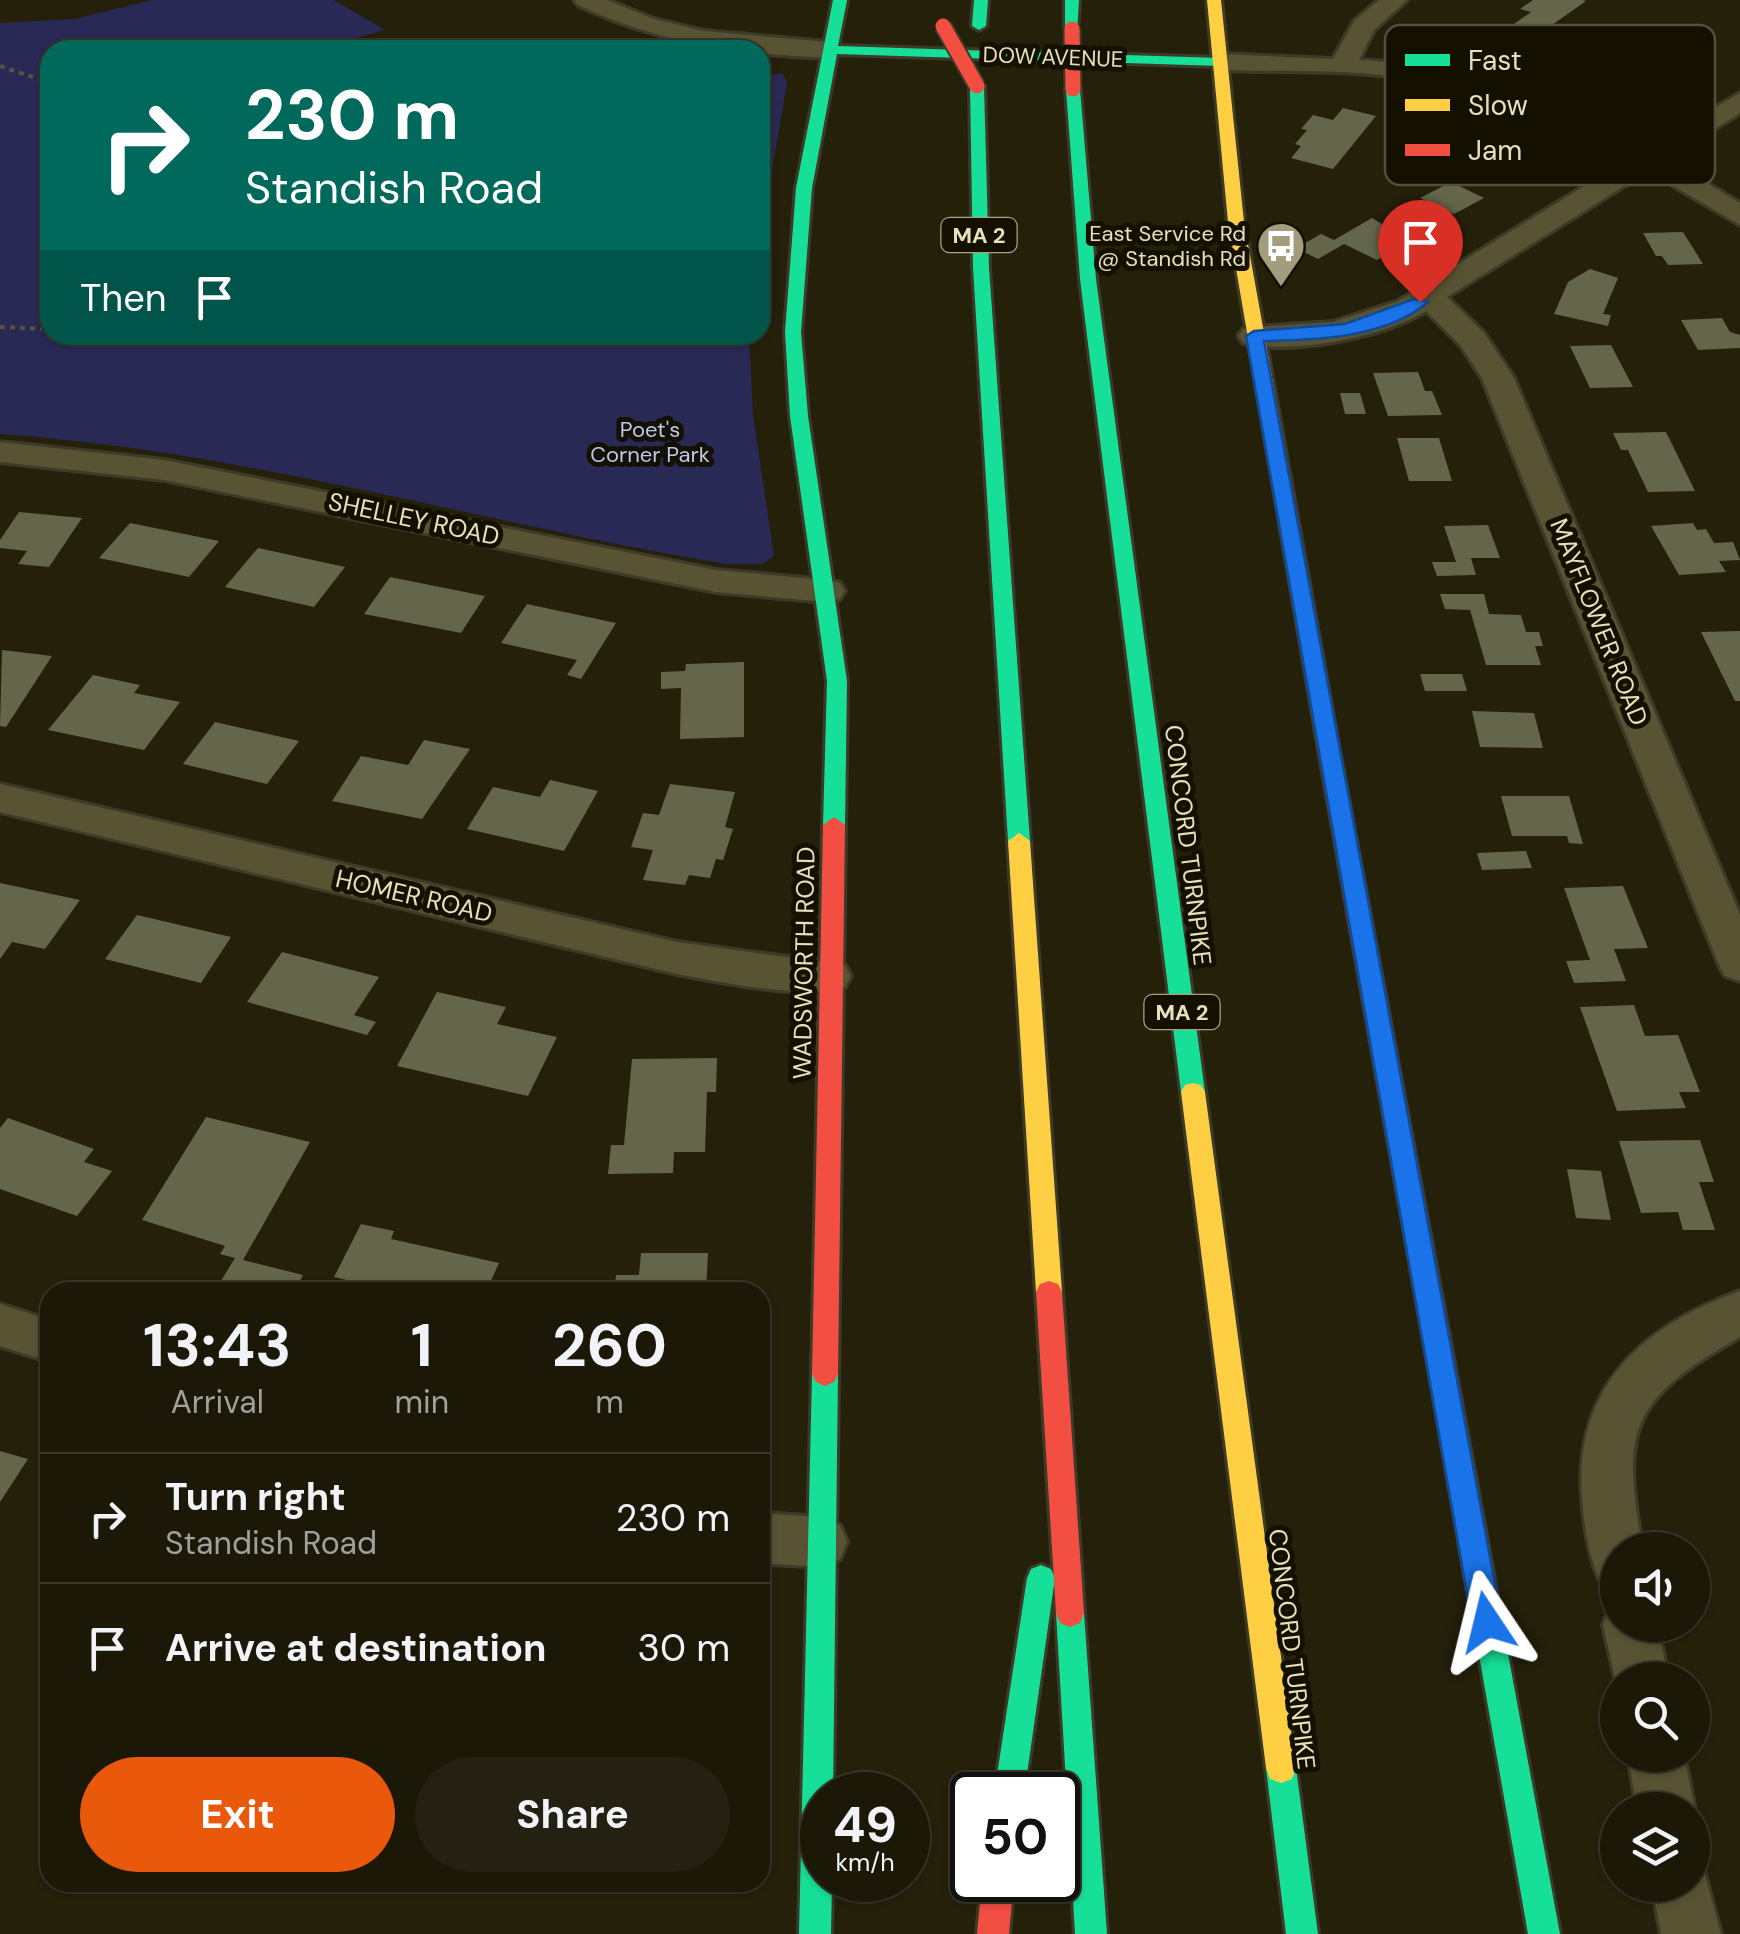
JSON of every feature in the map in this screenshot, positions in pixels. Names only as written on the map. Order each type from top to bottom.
[{"type":"main road","name":"WADSWORTH ROAD","points":[[816,1934],[837,681],[799,417],[793,316],[810,160],[840,0]]},
{"type":"main road","points":[[934,0],[935,12],[976,86]]},
{"type":"main road","name":"MA 2","points":[[980,0],[976,86],[981,268],[1090,1934]]},
{"type":"main road","name":"CONCORD TURNPIKE","points":[[1072,0],[1073,89],[1088,279],[1302,1934]]},
{"type":"main road","points":[[1214,0],[1236,222],[1254,336],[1544,1934]]},
{"type":"main road","name":"DOW AVENUE","points":[[828,50],[1220,62]]},
{"type":"main road","points":[[1013,1772],[1036,1632],[1056,1430]]},
{"type":"main road","points":[[993,1934],[996,1902]]},
{"type":"street","name":"DOW AVENUE","points":[[587,0],[639,23],[704,40]]},
{"type":"street","points":[[1343,65],[1363,26],[1394,0]]},
{"type":"street","name":"DOW AVENUE","points":[[770,45],[828,50]]},
{"type":"street","name":"DOW AVENUE","points":[[1220,62],[1385,70]]},
{"type":"street","points":[[1715,115],[1740,100]]},
{"type":"street","points":[[1254,336],[1312,335],[1395,315],[1430,297],[1604,185]]},
{"type":"street","name":"DOW AVENUE","points":[[1693,185],[1740,216]]},
{"type":"street","name":"MAYFLOWER ROAD","points":[[1430,297],[1473,340],[1498,378],[1740,965]]},
{"type":"street","name":"SHELLEY ROAD","points":[[0,452],[164,470],[716,581],[827,591]]},
{"type":"street","name":"HOMER ROAD","points":[[0,798],[677,958],[736,970],[830,976]]},
{"type":"street","points":[[1613,1532],[1604,1448],[1617,1407],[1629,1389],[1656,1364],[1740,1312]]},
{"type":"street","points":[[0,1325],[40,1338]]},
{"type":"street","points":[[770,1539],[821,1542]]},
{"type":"street","points":[[1684,1902],[1691,1934]]},
{"type":"path","points":[[0,66],[40,79]]},
{"type":"path","points":[[0,75],[8,68]]},
{"type":"path","points":[[0,327],[40,329]]},
{"type":"green space","name":"Poet's Corner Park","points":[[152,0],[334,0],[385,30],[349,40],[40,40],[40,345],[750,345],[753,415],[774,556],[762,564],[726,564],[274,472],[92,443],[0,434],[0,23],[75,19]]},
{"type":"green space","points":[[782,73],[787,82],[770,182],[770,76]]},
{"type":"building","points":[[1533,0],[1586,1],[1552,25],[1513,25],[1531,12],[1520,9]]},
{"type":"building","points":[[1343,108],[1376,116],[1333,169],[1291,158],[1301,146],[1295,144],[1307,130],[1301,129],[1313,115],[1333,120]]},
{"type":"building","points":[[1445,185],[1457,185],[1484,198],[1454,214],[1420,198]]},
{"type":"building","points":[[1372,218],[1409,241],[1377,260],[1344,244],[1318,259],[1296,248],[1321,234],[1334,240]]},
{"type":"building","points":[[1683,232],[1703,264],[1668,265],[1662,256],[1656,256],[1643,233]]},
{"type":"building","points":[[1590,269],[1618,278],[1603,314],[1611,315],[1608,326],[1554,314],[1568,282]]},
{"type":"building","points":[[1722,318],[1730,332],[1740,335],[1740,348],[1698,350],[1681,320]]},
{"type":"building","points":[[1611,345],[1633,387],[1590,388],[1570,346]]},
{"type":"building","points":[[1418,372],[1425,391],[1432,391],[1442,415],[1388,416],[1373,373]]},
{"type":"building","points":[[1340,393],[1360,393],[1366,414],[1345,414]]},
{"type":"building","points":[[1666,432],[1695,491],[1648,492],[1628,450],[1621,450],[1613,433]]},
{"type":"building","points":[[1397,438],[1439,438],[1452,481],[1409,481]]},
{"type":"building","points":[[19,512],[82,518],[49,567],[18,564],[27,551],[0,548],[0,540]]},
{"type":"building","points":[[130,523],[219,541],[189,577],[99,558]]},
{"type":"building","points":[[1693,523],[1697,530],[1706,529],[1714,543],[1733,542],[1740,560],[1719,561],[1726,572],[1679,575],[1651,526]]},
{"type":"building","points":[[1488,525],[1500,558],[1471,558],[1476,575],[1437,576],[1432,562],[1456,562],[1444,526]]},
{"type":"building","points":[[258,548],[345,567],[314,607],[225,587]]},
{"type":"building","points":[[390,577],[485,596],[461,633],[364,614]]},
{"type":"building","points":[[1440,594],[1484,594],[1489,614],[1521,615],[1526,632],[1539,632],[1543,646],[1535,646],[1541,665],[1486,665],[1470,610],[1445,609]]},
{"type":"building","points":[[527,604],[616,623],[581,679],[567,675],[577,660],[501,643]]},
{"type":"building","points":[[1740,631],[1740,701],[1735,701],[1701,632]]},
{"type":"building","points":[[2,650],[52,656],[6,727],[0,726]]},
{"type":"building","points":[[744,662],[744,737],[680,739],[681,688],[661,689],[661,672],[685,671],[686,664]]},
{"type":"building","points":[[1420,674],[1462,674],[1467,691],[1425,691]]},
{"type":"building","points":[[93,675],[140,685],[134,693],[180,702],[144,750],[48,730]]},
{"type":"building","points":[[1472,711],[1534,713],[1543,748],[1480,747]]},
{"type":"building","points":[[215,722],[299,741],[267,784],[183,764]]},
{"type":"building","points":[[424,740],[470,749],[422,819],[332,801],[361,756],[408,765]]},
{"type":"building","points":[[550,780],[598,791],[564,851],[467,829],[493,787],[540,797]]},
{"type":"building","points":[[670,784],[735,792],[725,827],[733,829],[723,860],[716,859],[710,878],[689,875],[685,885],[643,880],[653,850],[631,847],[643,813],[659,815]]},
{"type":"building","points":[[1501,796],[1569,796],[1583,844],[1569,843],[1567,836],[1512,836]]},
{"type":"building","points":[[1526,851],[1532,868],[1482,870],[1477,853]]},
{"type":"building","points":[[0,883],[80,900],[45,949],[12,942],[0,959]]},
{"type":"building","points":[[1623,886],[1648,948],[1614,949],[1626,981],[1574,983],[1566,961],[1590,960],[1564,888]]},
{"type":"building","points":[[137,915],[231,937],[201,983],[105,959]]},
{"type":"building","points":[[282,952],[379,977],[354,1015],[376,1022],[367,1035],[247,1002]]},
{"type":"building","points":[[437,992],[506,1007],[497,1024],[557,1037],[528,1096],[397,1066]]},
{"type":"building","points":[[1634,1005],[1645,1036],[1678,1035],[1700,1092],[1679,1092],[1686,1108],[1617,1111],[1580,1007]]},
{"type":"building","points":[[717,1058],[716,1092],[707,1092],[705,1152],[674,1152],[673,1173],[608,1174],[611,1145],[624,1145],[632,1059]]},
{"type":"building","points":[[206,1117],[310,1142],[243,1260],[303,1275],[299,1282],[220,1282],[235,1258],[220,1254],[225,1246],[142,1220]]},
{"type":"building","points":[[8,1118],[94,1149],[84,1162],[112,1171],[77,1216],[0,1189],[0,1128]]},
{"type":"building","points":[[1700,1140],[1714,1182],[1699,1182],[1715,1230],[1683,1230],[1678,1212],[1641,1213],[1619,1141]]},
{"type":"building","points":[[1567,1169],[1601,1171],[1611,1220],[1576,1218]]},
{"type":"building","points":[[361,1224],[394,1231],[391,1239],[499,1263],[490,1282],[355,1282],[334,1277]]},
{"type":"building","points":[[641,1253],[708,1253],[707,1282],[615,1282],[616,1275],[639,1275]]},
{"type":"building","points":[[0,1451],[28,1459],[0,1502]]},
{"type":"traffic: fast","points":[[834,825],[837,681],[799,416],[793,332],[804,188],[840,0]]},
{"type":"traffic: fast","points":[[979,26],[981,0]]},
{"type":"traffic: fast","points":[[1072,0],[1072,29]]},
{"type":"traffic: fast","points":[[828,50],[1220,62]]},
{"type":"traffic: fast","points":[[977,86],[981,268],[1019,841]]},
{"type":"traffic: fast","points":[[1073,89],[1088,279],[1193,1092]]},
{"type":"traffic: fast","points":[[1436,1336],[1544,1934]]},
{"type":"traffic: fast","points":[[815,1934],[825,1374]]},
{"type":"traffic: fast","points":[[1012,1772],[1041,1578]]},
{"type":"traffic: fast","points":[[1070,1613],[1091,1934]]},
{"type":"traffic: fast","points":[[1281,1768],[1302,1934]]},
{"type":"traffic: slow","points":[[1214,0],[1236,222],[1329,750]]},
{"type":"traffic: slow","points":[[1019,841],[1049,1292]]},
{"type":"traffic: slow","points":[[1193,1092],[1281,1768]]},
{"type":"traffic: jam","points":[[943,26],[977,86]]},
{"type":"traffic: jam","points":[[1072,29],[1073,89]]},
{"type":"traffic: jam","points":[[1329,750],[1436,1336]]},
{"type":"traffic: jam","points":[[825,1374],[834,825]]},
{"type":"traffic: jam","points":[[1049,1292],[1070,1613]]},
{"type":"traffic: jam","points":[[993,1934],[996,1902]]},
{"type":"place","name":"East Service Rd @ Standish Rd","points":[[1281,288]]},
{"type":"route","points":[[1420,302],[1395,315],[1328,333],[1254,336],[1487,1622]]}]
